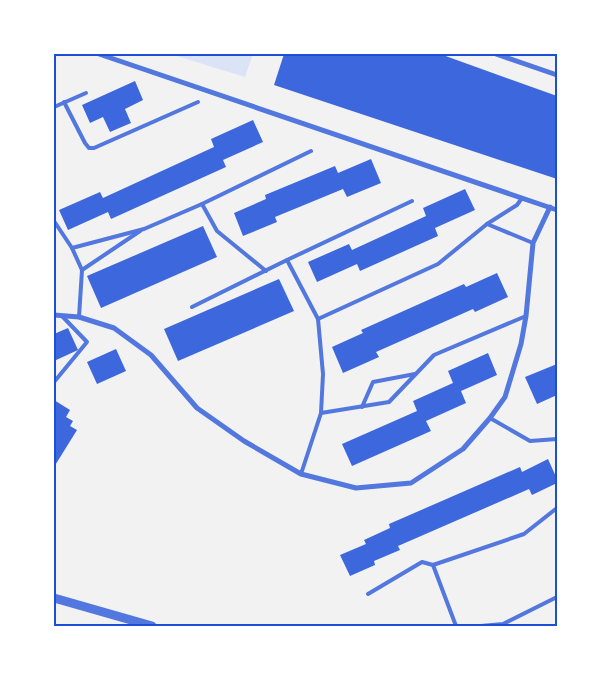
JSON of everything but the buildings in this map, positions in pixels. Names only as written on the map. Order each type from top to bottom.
[{"type":"street","points":[[99,54],[557,210]]},
{"type":"street","points":[[496,54],[557,75]]},
{"type":"street","points":[[57,314],[79,317],[114,328],[151,355],[197,408],[244,441],[301,474],[356,488],[411,483],[463,450],[505,398],[521,344],[526,316],[533,243],[550,207]]},
{"type":"street","points":[[54,598],[152,626]]},
{"type":"lane","points":[[54,107],[86,93]]},
{"type":"lane","points":[[64,102],[85,143],[90,148],[94,148],[198,102]]},
{"type":"lane","points":[[72,248],[144,229],[202,204],[311,151]]},
{"type":"lane","points":[[318,319],[438,264],[487,224],[517,205],[522,198]]},
{"type":"lane","points":[[192,308],[287,260],[412,201]]},
{"type":"lane","points":[[202,204],[217,231],[266,271]]},
{"type":"lane","points":[[54,221],[72,248],[82,270],[79,317]]},
{"type":"lane","points":[[487,224],[533,243]]},
{"type":"lane","points":[[82,270],[144,229]]},
{"type":"lane","points":[[287,260],[318,319],[324,374],[321,413],[301,474]]},
{"type":"lane","points":[[54,382],[87,342],[57,314]]},
{"type":"lane","points":[[321,413],[389,402],[434,355],[526,316]]},
{"type":"lane","points":[[362,407],[373,382],[415,374]]},
{"type":"lane","points":[[490,418],[530,441],[557,440]]},
{"type":"lane","points":[[368,594],[422,562],[433,565],[524,534],[557,508]]},
{"type":"lane","points":[[433,565],[456,626]]},
{"type":"lane","points":[[481,626],[504,624],[557,597]]},
{"type":"shaded area","points":[[170,54],[253,54],[245,77]]}]
